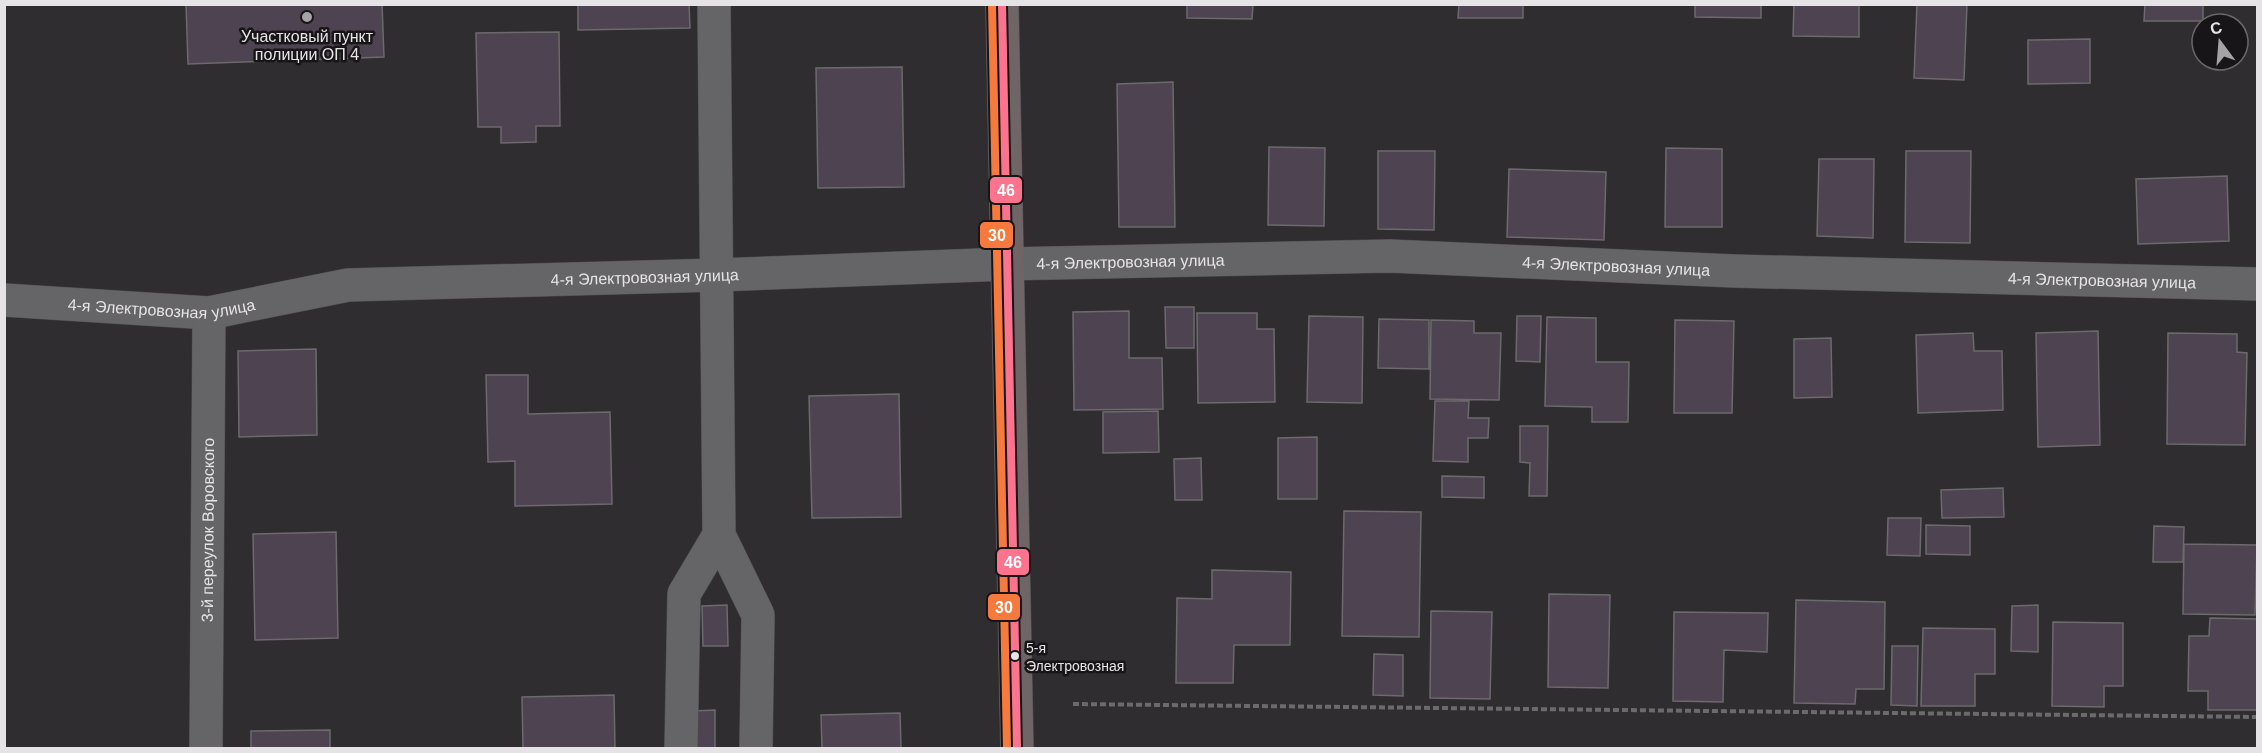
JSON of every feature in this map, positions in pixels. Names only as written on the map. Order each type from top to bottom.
[{"type":"main road","points":[[1002,4],[1017,748]]},
{"type":"street","points":[[714,4],[720,535],[758,615],[756,748]]},
{"type":"street","name":"4-я Электровозная улица","points":[[4,300],[209,313],[348,285],[1007,264],[1390,256],[1734,270],[2258,284]]},
{"type":"street","name":"3-й переулок Воровского","points":[[206,748],[209,313]]},
{"type":"street","points":[[681,748],[684,594],[720,535]]},
{"type":"path","points":[[1073,704],[2258,717]]},
{"type":"building","points":[[186,4],[382,4],[384,57],[188,64]]},
{"type":"building","points":[[578,4],[689,4],[690,28],[578,30]]},
{"type":"building","points":[[1187,4],[1253,4],[1252,19],[1187,18]]},
{"type":"building","points":[[1459,4],[1523,4],[1523,18],[1458,18]]},
{"type":"building","points":[[1695,4],[1761,4],[1761,18],[1695,17]]},
{"type":"building","points":[[1794,4],[1859,4],[1859,37],[1793,36]]},
{"type":"building","points":[[1917,4],[1967,4],[1964,80],[1914,78]]},
{"type":"building","points":[[2145,4],[2203,4],[2203,12],[2190,12],[2190,21],[2144,21]]},
{"type":"building","points":[[559,32],[560,126],[536,126],[536,142],[501,143],[501,127],[478,127],[476,33]]},
{"type":"building","points":[[2090,39],[2090,83],[2028,84],[2028,40]]},
{"type":"building","points":[[902,67],[904,187],[818,188],[816,68]]},
{"type":"building","points":[[1173,82],[1175,227],[1119,227],[1117,84]]},
{"type":"building","points":[[1269,147],[1325,148],[1324,226],[1268,225]]},
{"type":"building","points":[[1666,148],[1722,149],[1722,227],[1665,227]]},
{"type":"building","points":[[1378,151],[1435,151],[1434,230],[1378,229]]},
{"type":"building","points":[[1906,151],[1971,151],[1970,243],[1905,242]]},
{"type":"building","points":[[1819,159],[1874,159],[1873,238],[1817,236]]},
{"type":"building","points":[[1509,169],[1606,172],[1604,240],[1507,237]]},
{"type":"building","points":[[2227,176],[2229,241],[2138,244],[2136,179]]},
{"type":"building","points":[[1165,307],[1194,307],[1194,348],[1166,348]]},
{"type":"building","points":[[1129,311],[1129,358],[1162,358],[1163,409],[1074,410],[1073,312]]},
{"type":"building","points":[[1197,313],[1257,313],[1257,329],[1274,329],[1275,402],[1198,403]]},
{"type":"building","points":[[1309,316],[1363,317],[1362,403],[1307,402]]},
{"type":"building","points":[[1517,316],[1541,316],[1540,362],[1516,361]]},
{"type":"building","points":[[1547,317],[1596,318],[1596,362],[1629,362],[1628,422],[1592,422],[1592,407],[1545,406]]},
{"type":"building","points":[[1379,319],[1429,320],[1429,369],[1378,368]]},
{"type":"building","points":[[1431,320],[1474,321],[1474,333],[1501,333],[1499,400],[1430,399]]},
{"type":"building","points":[[1675,320],[1734,321],[1732,413],[1674,413]]},
{"type":"building","points":[[2098,331],[2100,445],[2038,447],[2036,333]]},
{"type":"building","points":[[1973,333],[1974,351],[2002,351],[2003,410],[1918,413],[1916,335]]},
{"type":"building","points":[[2168,333],[2237,334],[2237,352],[2247,353],[2245,445],[2167,444]]},
{"type":"building","points":[[1831,338],[1832,397],[1794,398],[1794,339]]},
{"type":"building","points":[[316,349],[317,435],[239,437],[238,351]]},
{"type":"building","points":[[486,375],[528,375],[528,414],[610,412],[612,504],[515,506],[515,461],[488,462]]},
{"type":"building","points":[[899,394],[901,517],[812,518],[809,396]]},
{"type":"building","points":[[1435,401],[1469,401],[1468,418],[1489,418],[1488,438],[1468,438],[1468,462],[1433,461]]},
{"type":"building","points":[[1158,411],[1159,452],[1103,453],[1103,412]]},
{"type":"building","points":[[1520,426],[1548,426],[1547,496],[1529,496],[1530,463],[1520,462]]},
{"type":"building","points":[[1317,437],[1317,499],[1278,499],[1278,438]]},
{"type":"building","points":[[1201,458],[1202,500],[1175,500],[1174,459]]},
{"type":"building","points":[[1442,476],[1484,477],[1484,498],[1442,497]]},
{"type":"building","points":[[2003,488],[2004,517],[1942,518],[1941,490]]},
{"type":"building","points":[[1344,511],[1421,512],[1419,637],[1342,636]]},
{"type":"building","points":[[1888,518],[1921,518],[1920,556],[1887,555]]},
{"type":"building","points":[[1926,525],[1970,526],[1970,555],[1926,554]]},
{"type":"building","points":[[2154,526],[2184,527],[2183,562],[2153,562]]},
{"type":"building","points":[[336,532],[338,638],[255,640],[253,534]]},
{"type":"building","points":[[2184,544],[2257,545],[2255,615],[2183,614]]},
{"type":"building","points":[[1212,570],[1291,572],[1290,645],[1234,645],[1233,683],[1176,683],[1177,598],[1212,599]]},
{"type":"building","points":[[1549,594],[1610,595],[1608,688],[1548,687]]},
{"type":"building","points":[[1796,600],[1885,602],[1884,689],[1856,689],[1855,704],[1794,703]]},
{"type":"building","points":[[727,605],[728,646],[703,646],[702,606]]},
{"type":"building","points":[[2038,605],[2038,652],[2011,651],[2012,606]]},
{"type":"building","points":[[1431,611],[1492,612],[1490,699],[1430,698]]},
{"type":"building","points":[[1674,612],[1768,613],[1767,652],[1724,650],[1723,702],[1673,701]]},
{"type":"building","points":[[2210,618],[2258,619],[2258,710],[2208,710],[2208,691],[2188,691],[2189,636],[2209,636]]},
{"type":"building","points":[[2053,622],[2123,623],[2123,686],[2104,686],[2104,707],[2052,706]]},
{"type":"building","points":[[1923,628],[1995,629],[1995,674],[1975,674],[1975,706],[1921,706]]},
{"type":"building","points":[[1892,646],[1918,646],[1917,706],[1891,705]]},
{"type":"building","points":[[1374,654],[1403,655],[1403,696],[1373,695]]},
{"type":"building","points":[[614,695],[615,748],[523,748],[522,697]]},
{"type":"building","points":[[715,710],[715,748],[694,748],[694,711]]},
{"type":"building","points":[[900,713],[901,748],[822,748],[821,715]]},
{"type":"building","points":[[330,730],[330,748],[251,748],[251,731]]},
{"type":"transit line","name":"30","points":[[992,4],[1007,748]]},
{"type":"transit line","name":"46","points":[[1002,4],[1017,748]]},
{"type":"place","name":"Участковый пункт полиции ОП 4","points":[[307,17]]},
{"type":"place","name":"5-я Электровозная","points":[[1015,656]]}]
